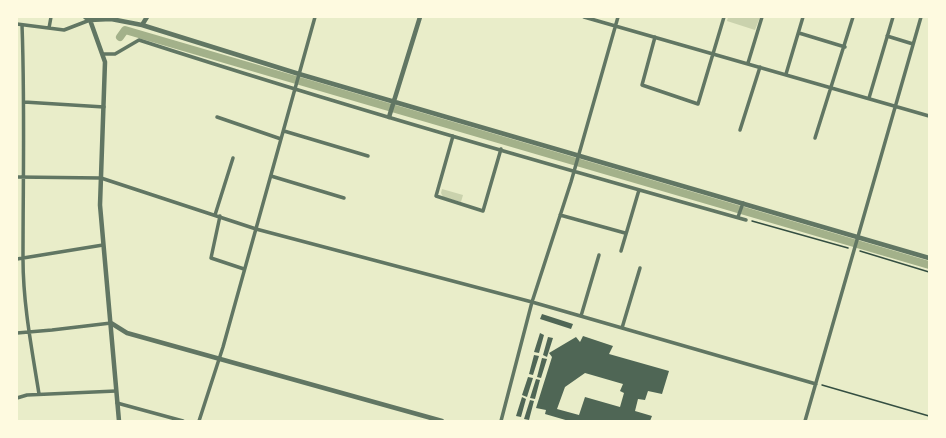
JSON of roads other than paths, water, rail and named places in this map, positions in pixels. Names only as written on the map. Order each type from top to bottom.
[{"type":"street","points":[[49,28],[51,17]]},
{"type":"street","points":[[85,17],[90,20],[104,54],[105,62],[100,205],[119,421]]},
{"type":"street","points":[[142,25],[147,17]]},
{"type":"street","points":[[199,421],[219,359],[315,17]]},
{"type":"street","points":[[389,117],[420,17]]},
{"type":"street","points":[[584,17],[896,105],[929,116]]},
{"type":"street","points":[[501,421],[532,302],[573,172],[618,17]]},
{"type":"street","points":[[655,37],[642,85],[698,104],[724,17]]},
{"type":"street","points":[[748,64],[762,17]]},
{"type":"street","points":[[786,74],[803,17]]},
{"type":"street","points":[[814,138],[845,47],[853,17]]},
{"type":"street","points":[[869,98],[892,17]]},
{"type":"street","points":[[805,421],[921,17]]},
{"type":"street","points":[[39,394],[29,331],[23,259],[24,102],[19,25],[64,30],[90,20],[111,18],[142,25],[299,76],[393,104],[577,158],[743,203],[929,258]]},
{"type":"street","points":[[799,34],[845,47]]},
{"type":"street","points":[[887,36],[913,44]]},
{"type":"street","points":[[104,54],[115,54],[139,40],[295,90],[501,149],[573,172],[739,215],[746,220]]},
{"type":"street","points":[[740,130],[760,67]]},
{"type":"street","points":[[24,102],[104,107]]},
{"type":"street","points":[[217,117],[281,139]]},
{"type":"street","points":[[284,131],[368,156]]},
{"type":"street","points":[[453,136],[436,196],[483,211],[501,149]]},
{"type":"street","points":[[215,215],[232,158]]},
{"type":"street","points":[[271,176],[344,198]]},
{"type":"street","points":[[17,177],[101,178],[256,229],[532,302],[816,384]]},
{"type":"street","points":[[621,251],[625,233],[639,190]]},
{"type":"street","points":[[739,215],[743,203]]},
{"type":"street","points":[[560,215],[625,233]]},
{"type":"street","points":[[220,216],[211,258],[244,269]]},
{"type":"street","points":[[17,259],[103,245]]},
{"type":"street","points":[[581,316],[599,255]]},
{"type":"street","points":[[622,328],[640,268]]},
{"type":"street","points":[[17,333],[111,322],[127,333],[442,421]]},
{"type":"street","points":[[17,398],[39,394],[116,391]]},
{"type":"street","points":[[117,403],[183,421]]},
{"type":"waterway","points":[[120,37],[125,30],[929,265]]}]
